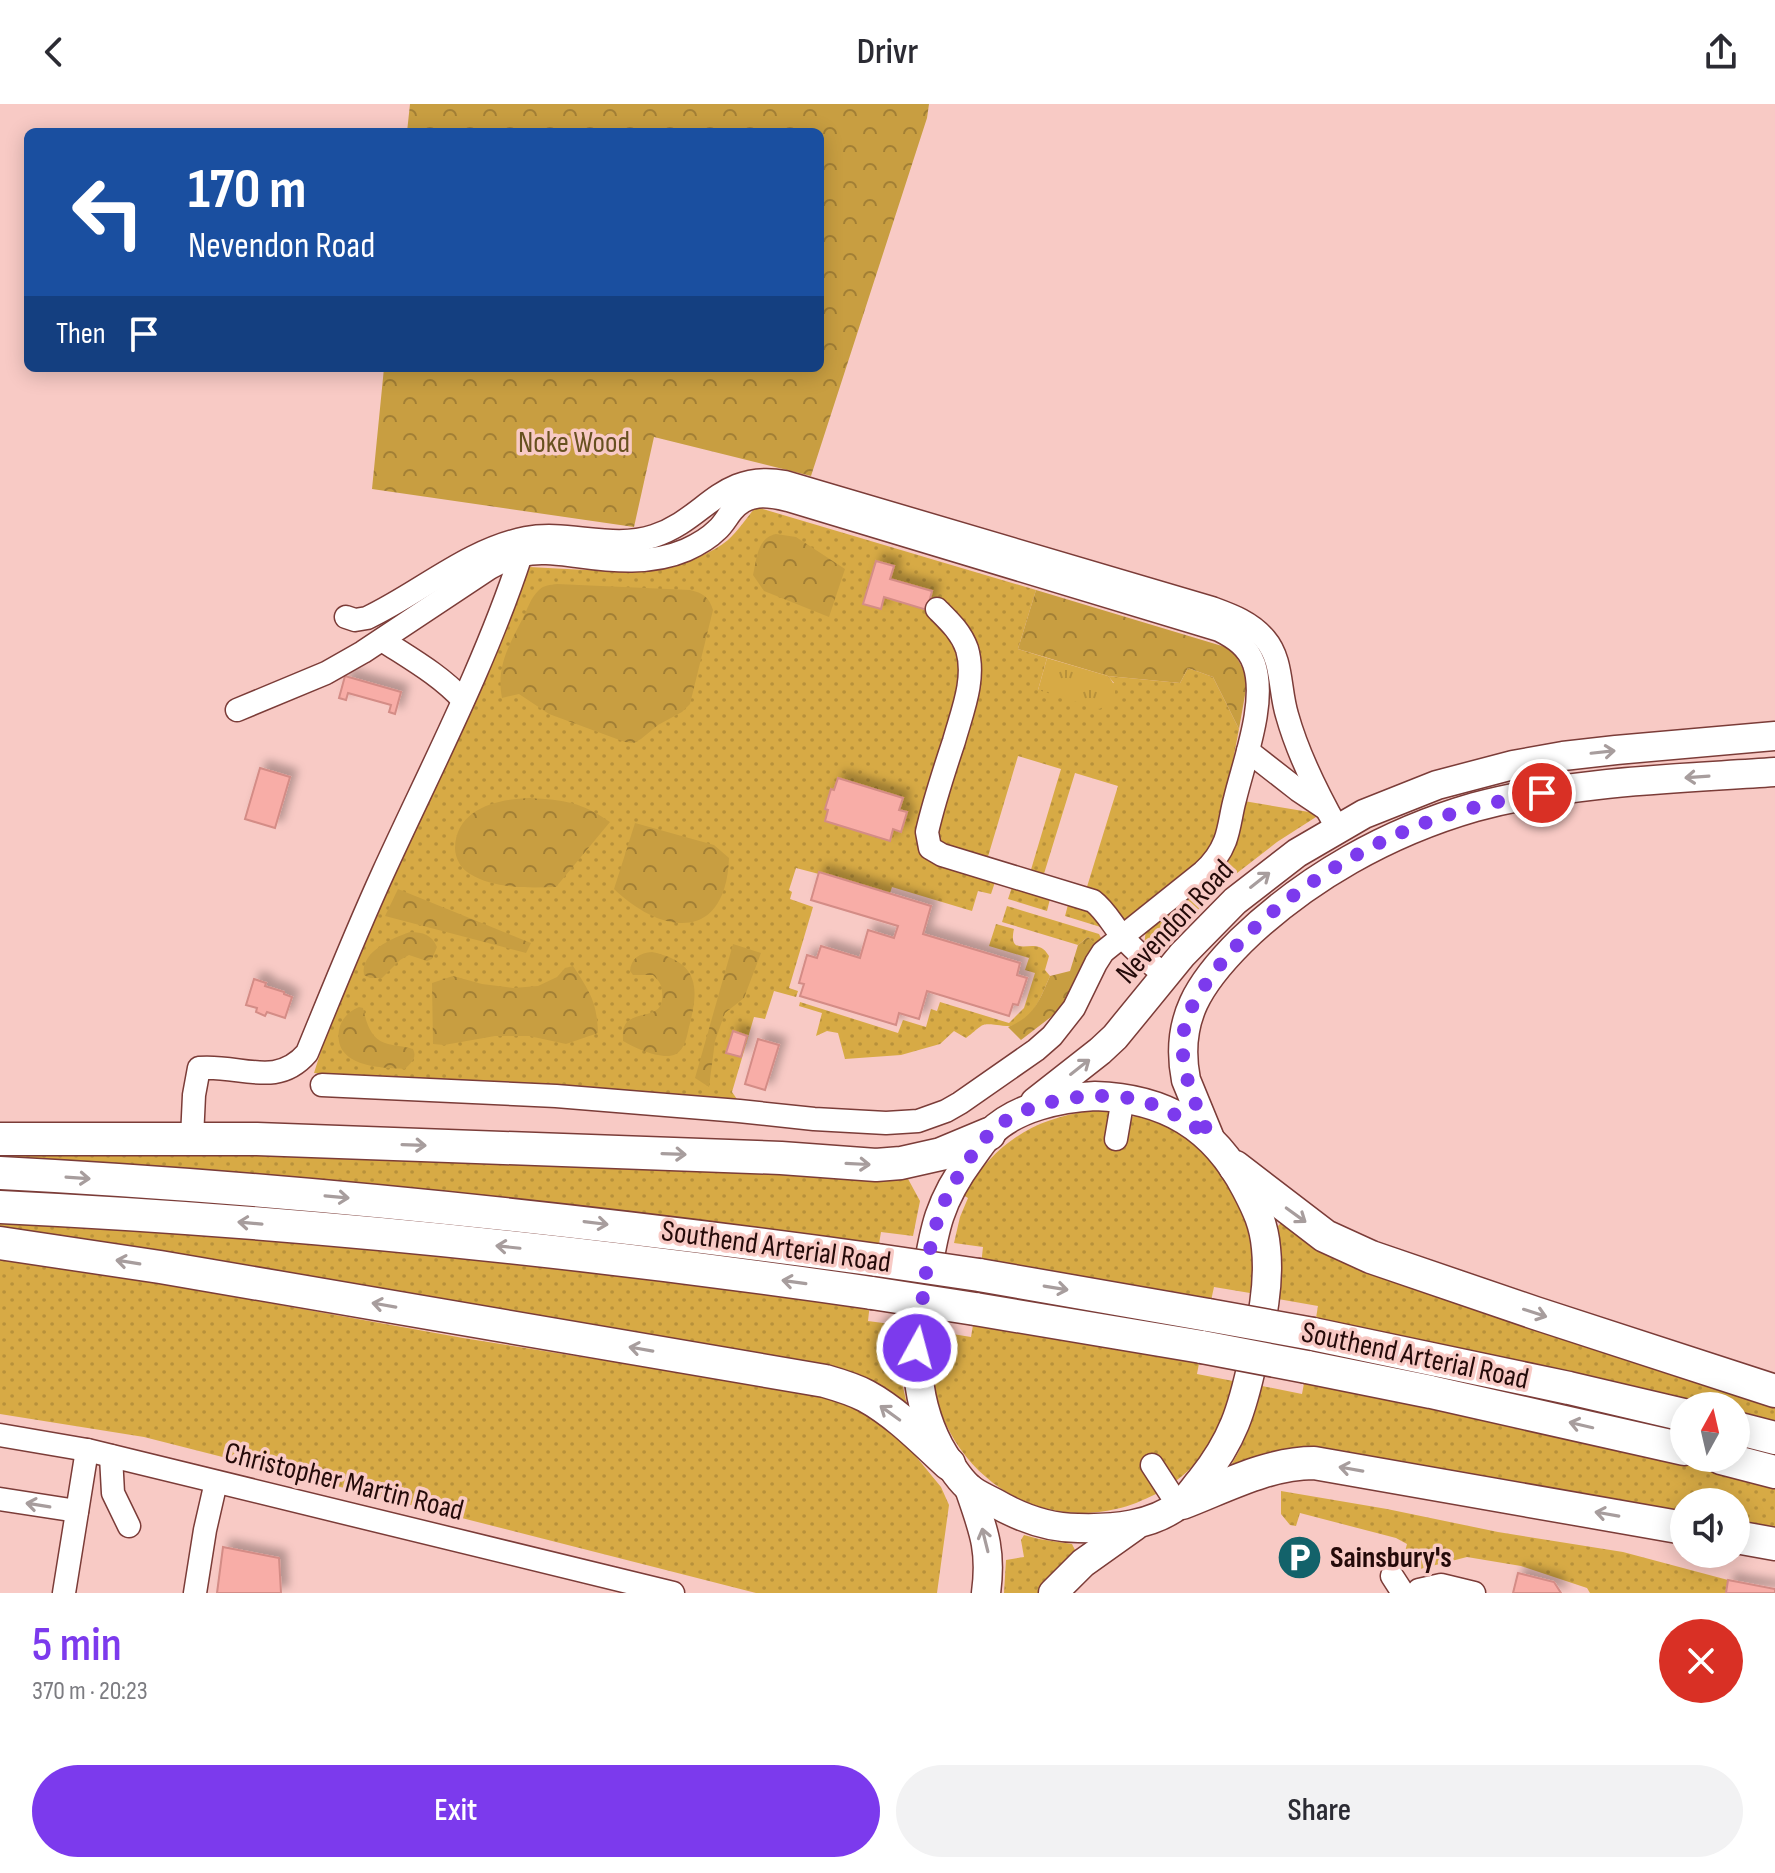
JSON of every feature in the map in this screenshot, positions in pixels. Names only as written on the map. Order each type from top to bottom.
[{"type":"highway","points":[[0,1139],[192,1138],[696,1155],[876,1165],[941,1154],[989,1134]]},
{"type":"highway","points":[[1235,1167],[1325,1236],[1357,1252],[1775,1391]]},
{"type":"highway","name":"Southend Arterial Road","points":[[0,1173],[248,1189],[451,1208],[656,1230],[877,1260],[1313,1334],[1670,1412]]},
{"type":"highway","name":"Southend Arterial Road","points":[[0,1207],[444,1240],[872,1293],[1307,1367],[1670,1446]]},
{"type":"highway","points":[[0,1243],[160,1267],[825,1381],[849,1388],[885,1408],[959,1476]]},
{"type":"highway","points":[[1750,1432],[1775,1438]]},
{"type":"highway","points":[[1180,1504],[1279,1466],[1314,1463],[1670,1526]]},
{"type":"highway","points":[[1750,1466],[1775,1472]]},
{"type":"highway","points":[[1750,1540],[1775,1544]]},
{"type":"main road","name":"Nevendon Road","points":[[1018,1114],[1100,1051],[1199,937],[1235,901],[1297,853],[1331,818],[1364,814],[1412,793],[1513,765],[1603,752],[1775,736]]},
{"type":"main road","name":"Nevendon Road","points":[[1209,1136],[1184,1070],[1185,1022],[1192,1006],[1223,959],[1293,896],[1336,867],[1429,822],[1516,798],[1621,783],[1775,772]]},
{"type":"main road","points":[[986,1593],[988,1551],[959,1476],[926,1417],[918,1384],[917,1348],[940,1210],[963,1169],[989,1134],[1018,1114],[1078,1097],[1137,1100],[1172,1112],[1209,1136],[1235,1167],[1261,1218],[1267,1262],[1264,1300],[1246,1393],[1235,1428],[1213,1465],[1180,1504],[1139,1524],[1083,1563],[1053,1593]]},
{"type":"main road","points":[[959,1476],[1020,1516],[1058,1527],[1139,1524]]},
{"type":"street","points":[[346,617],[355,620],[367,618],[461,564],[510,542],[550,537],[643,540],[676,525],[726,489],[741,483],[771,479],[1212,608],[1246,622],[1267,641],[1278,663],[1289,722],[1331,818]]},
{"type":"street","points":[[237,710],[326,673],[506,559],[521,555],[556,554],[631,561],[668,556],[710,536],[742,501],[762,496],[788,500],[1192,621],[1230,636],[1245,648],[1258,677],[1257,707],[1248,751],[1226,839],[1214,861],[1103,952],[1074,1008],[1052,1036],[946,1111],[918,1121],[886,1123],[556,1096],[322,1085]]},
{"type":"street","points":[[192,1138],[199,1068],[212,1066],[268,1073],[284,1071],[297,1065],[307,1053],[383,873],[463,700],[511,587],[521,555]]},
{"type":"street","points":[[937,609],[961,635],[970,666],[965,704],[927,832],[930,848],[942,855],[1093,901],[1139,954],[1165,975]]},
{"type":"street","points":[[382,640],[434,673],[463,700]]},
{"type":"street","points":[[1248,751],[1331,818]]},
{"type":"street","points":[[1116,1139],[1123,1098]]},
{"type":"street","name":"Christopher Martin Road","points":[[0,1435],[87,1450],[616,1586],[673,1593]]},
{"type":"street","points":[[64,1593],[87,1450]]},
{"type":"street","points":[[111,1456],[113,1493],[129,1526]]},
{"type":"street","points":[[1152,1465],[1180,1504]]},
{"type":"street","points":[[195,1593],[216,1482]]},
{"type":"street","points":[[0,1499],[77,1511]]},
{"type":"street","points":[[1418,1593],[1419,1590],[1441,1585],[1474,1593]]},
{"type":"green space","name":"Noke Wood","points":[[410,104],[929,104],[811,476],[654,437],[634,527],[372,489],[384,372],[824,372],[824,128],[407,128]]},
{"type":"green space","points":[[756,507],[1036,590],[1018,649],[1047,658],[1038,690],[1114,683],[1108,676],[1180,683],[1188,668],[1213,677],[1239,729],[1226,798],[1315,813],[1316,817],[1277,842],[1219,887],[1159,952],[1144,948],[1146,928],[1124,921],[1086,890],[1118,786],[1075,773],[1043,877],[1030,873],[1061,769],[1018,756],[987,860],[996,879],[991,894],[978,891],[972,911],[892,887],[890,893],[796,868],[789,890],[792,892],[790,899],[813,907],[789,988],[798,991],[796,997],[774,991],[765,1019],[754,1017],[732,1092],[739,1102],[314,1073],[358,950],[530,567],[633,570],[684,562],[708,553],[728,540]]},
{"type":"green space","points":[[776,534],[796,537],[845,569],[829,617],[764,591],[753,575],[761,544]]},
{"type":"green space","points":[[545,586],[690,590],[705,596],[713,610],[690,704],[634,743],[549,714],[519,694],[502,698],[502,666],[513,638],[536,593]]},
{"type":"green space","points":[[1036,590],[1232,649],[1248,678],[1239,729],[1213,677],[1188,668],[1180,683],[1108,676],[1018,649]]},
{"type":"green space","points":[[1047,658],[1108,676],[1115,691],[1112,700],[1099,709],[1038,690]]},
{"type":"green space","points":[[530,798],[572,803],[610,822],[556,887],[501,885],[467,872],[455,852],[457,834],[463,823],[481,808]]},
{"type":"green space","points":[[635,823],[714,845],[729,858],[725,885],[717,905],[704,917],[689,923],[671,922],[633,905],[614,889]]},
{"type":"green space","points":[[1013,884],[1051,895],[1047,911],[1008,899]]},
{"type":"green space","points":[[398,889],[531,943],[526,953],[385,916]]},
{"type":"green space","points":[[1069,901],[1087,906],[1107,929],[1065,916]]},
{"type":"green space","points":[[1007,906],[1099,934],[1101,938],[1095,944],[1088,937],[1078,945],[1002,922]]},
{"type":"green space","points":[[996,924],[1014,929],[1016,945],[1039,947],[1049,956],[1045,970],[1050,976],[1039,1000],[1029,1016],[1015,1025],[983,1025],[966,1038],[954,1031],[940,1044],[901,1055],[845,1059],[838,1033],[827,1031],[816,1036],[822,1013],[799,1006],[800,1002],[898,1033],[903,1020],[926,1027],[931,1009],[937,1011],[940,1002],[1009,1023],[1024,1008],[1035,973],[1025,970],[1029,958],[989,946]]},
{"type":"green space","points":[[410,932],[430,937],[437,947],[432,959],[427,961],[409,955],[382,978],[364,975],[364,967],[372,953],[386,942]]},
{"type":"green space","points":[[1088,937],[1099,947],[1060,1010],[1021,1040],[1008,1027],[1030,1013],[1050,976],[1070,971],[1078,945]]},
{"type":"green space","points":[[733,944],[761,953],[744,998],[725,1013],[715,1041],[709,1087],[695,1078]]},
{"type":"green space","points":[[652,952],[679,962],[687,969],[694,988],[685,1042],[679,1052],[670,1056],[649,1053],[623,1041],[627,1022],[656,1011],[662,1001],[661,987],[653,975],[633,975],[630,971],[637,957]]},
{"type":"green space","points":[[573,966],[592,998],[598,1033],[566,1044],[529,1036],[495,1036],[433,1044],[432,983],[453,976],[513,988],[538,986]]},
{"type":"green space","points":[[359,1007],[363,1008],[370,1028],[380,1041],[413,1049],[412,1062],[405,1069],[361,1063],[343,1052],[339,1042],[340,1026],[346,1016]]},
{"type":"green space","points":[[1090,1111],[1108,1111],[1121,1120],[1140,1116],[1152,1120],[1198,1148],[1216,1167],[1243,1214],[1253,1266],[1250,1293],[1214,1287],[1210,1305],[981,1265],[983,1247],[954,1243],[968,1198],[963,1195],[988,1161],[1016,1137],[1032,1128],[1050,1120]]},
{"type":"green space","points":[[158,1147],[776,1170],[859,1180],[907,1177],[920,1201],[913,1236],[881,1232],[878,1250],[0,1164],[0,1148]]},
{"type":"green space","points":[[0,1217],[30,1219],[34,1226],[117,1225],[239,1233],[870,1303],[868,1321],[898,1325],[907,1405],[0,1234]]},
{"type":"green space","points":[[1282,1222],[1775,1400],[1775,1427],[1750,1421],[1750,1392],[1670,1392],[1670,1401],[1315,1324],[1318,1306],[1278,1299],[1282,1257],[1278,1226]]},
{"type":"green space","points":[[0,1260],[158,1283],[463,1338],[830,1398],[868,1415],[904,1442],[941,1487],[949,1505],[937,1593],[756,1593],[144,1437],[0,1414]]},
{"type":"green space","points":[[974,1319],[1200,1358],[1197,1374],[1233,1381],[1226,1408],[1214,1436],[1198,1461],[1177,1480],[1159,1486],[1156,1494],[1142,1501],[1116,1509],[1083,1513],[1051,1510],[1021,1500],[994,1484],[971,1462],[952,1436],[939,1407],[931,1368],[934,1331],[971,1337]]},
{"type":"green space","points":[[1305,1378],[1670,1456],[1670,1472],[1732,1472],[1775,1483],[1775,1534],[1750,1530],[1750,1488],[1670,1488],[1670,1516],[1323,1455],[1227,1472],[1248,1431],[1262,1386],[1302,1394]]},
{"type":"green space","points":[[1281,1491],[1387,1509],[1498,1532],[1623,1552],[1670,1565],[1670,1568],[1683,1568],[1728,1580],[1726,1593],[1590,1593],[1587,1588],[1521,1566],[1467,1557],[1420,1569],[1403,1559],[1407,1544],[1396,1538],[1300,1513],[1296,1526],[1290,1525],[1281,1514]]},
{"type":"green space","points":[[1024,1535],[1072,1544],[1077,1554],[1040,1593],[1004,1593],[1006,1560],[1024,1557],[1021,1540]]},
{"type":"building","points":[[876,561],[894,566],[890,579],[932,591],[927,610],[884,597],[881,609],[863,604]]},
{"type":"building","points":[[345,676],[401,692],[395,714],[389,712],[391,705],[348,693],[346,700],[339,698]]},
{"type":"building","points":[[260,768],[290,777],[275,828],[245,819]]},
{"type":"building","points":[[838,778],[903,798],[899,810],[907,812],[901,832],[893,829],[890,841],[825,821],[831,789],[834,790]]},
{"type":"building","points":[[819,872],[931,906],[923,934],[1020,963],[1017,975],[1027,978],[1018,1005],[1013,1004],[1009,1016],[927,991],[919,1019],[899,1013],[896,1025],[800,996],[804,984],[799,983],[807,955],[817,958],[821,946],[860,958],[868,930],[894,938],[898,926],[811,900]]},
{"type":"building","points":[[254,979],[292,997],[285,1018],[267,1012],[265,1016],[256,1012],[257,1008],[246,1005]]},
{"type":"building","points":[[733,1031],[747,1036],[741,1057],[726,1053]]},
{"type":"building","points":[[758,1039],[779,1045],[765,1090],[745,1084]]},
{"type":"building","points":[[223,1547],[279,1558],[281,1593],[217,1593]]},
{"type":"building","points":[[1518,1573],[1554,1582],[1561,1593],[1513,1593]]},
{"type":"building","points":[[1728,1580],[1775,1589],[1775,1593],[1726,1593]]},
{"type":"place","name":"Sainsbury's","points":[[1299,1558]]},
{"type":"route","points":[[917,1348],[940,1210],[963,1169],[989,1134],[1018,1114],[1045,1104],[1078,1097],[1109,1096],[1137,1100],[1172,1112],[1209,1136],[1186,1080],[1183,1038],[1185,1022],[1192,1006],[1223,959],[1293,896],[1336,867],[1378,845],[1429,822],[1476,807],[1542,793]]}]
